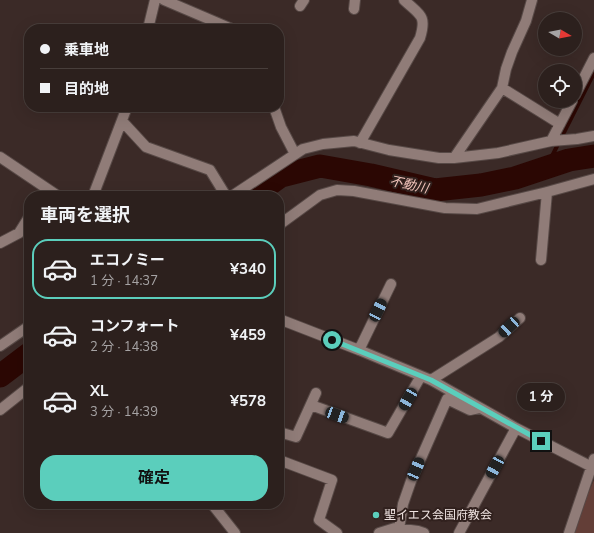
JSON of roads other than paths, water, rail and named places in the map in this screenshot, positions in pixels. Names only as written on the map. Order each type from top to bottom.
[{"type":"street","points":[[149,24],[155,0]]},
{"type":"street","points":[[164,0],[220,24]]},
{"type":"street","points":[[360,143],[420,38],[424,26],[422,17],[404,0]]},
{"type":"street","points":[[454,158],[502,88],[506,69],[526,21],[532,0]]},
{"type":"street","points":[[582,81],[594,58]]},
{"type":"street","points":[[502,88],[560,124]]},
{"type":"street","points":[[551,141],[568,108]]},
{"type":"street","points":[[95,191],[125,112]]},
{"type":"street","points":[[276,112],[281,127],[295,154]]},
{"type":"street","points":[[122,121],[146,147],[210,170],[223,191]]},
{"type":"street","points":[[240,191],[303,149],[323,144],[354,141],[389,150],[439,158],[454,158],[498,154],[551,141],[594,136]]},
{"type":"street","points":[[0,157],[41,191]]},
{"type":"street","points":[[284,222],[320,195],[337,190],[354,190],[445,208],[477,209],[594,179]]},
{"type":"street","points":[[541,260],[548,192]]},
{"type":"street","points":[[0,243],[19,233],[24,225]]},
{"type":"street","points":[[359,350],[391,284]]},
{"type":"street","points":[[431,380],[499,337],[520,318]]},
{"type":"street","points":[[284,321],[431,380],[516,428],[593,465],[569,533]]},
{"type":"street","points":[[0,346],[24,329]]},
{"type":"street","points":[[311,405],[388,433],[421,376]]},
{"type":"street","points":[[0,410],[24,391]]},
{"type":"street","points":[[284,433],[296,437],[316,393]]},
{"type":"street","points":[[399,529],[403,504],[411,481],[447,399],[470,410],[480,408]]},
{"type":"street","points":[[459,533],[516,428]]},
{"type":"street","points":[[284,462],[332,480],[320,520],[337,533]]},
{"type":"street","points":[[216,509],[234,533]]},
{"type":"street","points":[[379,533],[395,528],[410,532],[424,533]]},
{"type":"waterway","points":[[546,168],[594,73]]},
{"type":"waterway","name":"不動川","points":[[260,191],[281,176],[320,166],[371,175],[435,190],[481,185],[515,178],[569,160],[594,156]]},
{"type":"waterway","name":"不動川","points":[[0,376],[24,358]]},
{"type":"place","name":"聖イエス会国府教会","points":[[376,515]]}]
